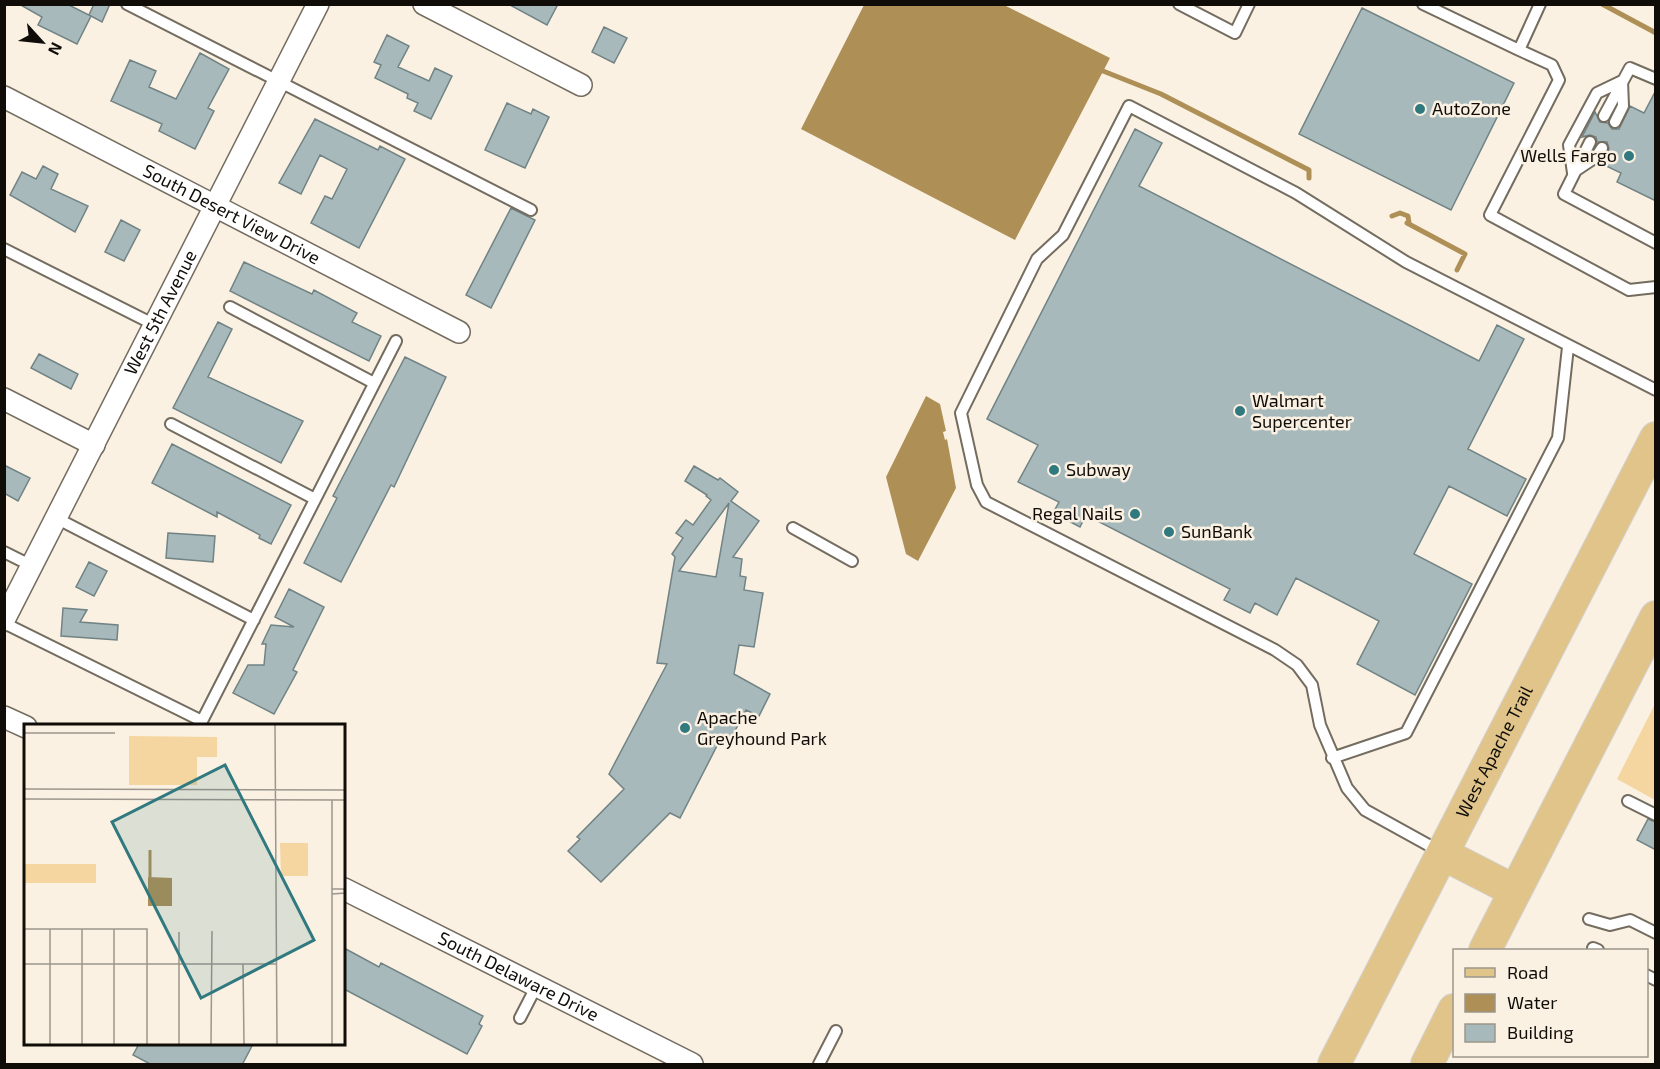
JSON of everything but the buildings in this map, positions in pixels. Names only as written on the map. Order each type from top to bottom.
[{"type":"main road","name":"West Apache Trail","points":[[1334,1065],[1656,438]]},
{"type":"main road","points":[[1486,949],[1656,617]]},
{"type":"main road","points":[[1443,854],[1515,891]]},
{"type":"main road","points":[[1427,1065],[1453,1014]]},
{"type":"street","name":"West 5th Avenue","points":[[4,622],[318,4]]},
{"type":"street","points":[[424,4],[582,85]]},
{"type":"street","name":"South Desert View Drive","points":[[4,97],[459,332]]},
{"type":"street","points":[[4,399],[94,444]]},
{"type":"street","points":[[4,717],[24,726]]},
{"type":"street","name":"South Delaware Drive","points":[[345,890],[692,1065]]},
{"type":"lane","points":[[127,4],[531,210]]},
{"type":"lane","points":[[1179,4],[1235,33],[1249,4]]},
{"type":"lane","points":[[1423,4],[1552,65],[1559,80],[1490,215],[1629,290],[1656,287]]},
{"type":"lane","points":[[1519,50],[1540,4]]},
{"type":"lane","points":[[1604,116],[1630,68],[1656,79]]},
{"type":"lane","points":[[1615,122],[1623,106],[1622,81]]},
{"type":"lane","points":[[1572,173],[1569,145],[1580,124],[1597,93],[1622,81]]},
{"type":"lane","points":[[1443,854],[1365,810],[1347,788],[1332,758],[1320,725],[1312,686],[1290,660],[1275,650],[986,502],[977,485],[961,413],[1037,259],[1063,235],[1129,106],[1296,193],[1406,262],[1568,347],[1656,390]]},
{"type":"lane","points":[[1590,142],[1572,173],[1564,194],[1656,243]]},
{"type":"lane","points":[[1572,173],[1596,157],[1602,148]]},
{"type":"lane","points":[[4,249],[155,325]]},
{"type":"lane","points":[[230,307],[374,383]]},
{"type":"lane","points":[[4,622],[202,721],[396,341]]},
{"type":"lane","points":[[1332,758],[1406,734],[1558,438],[1568,347]]},
{"type":"lane","points":[[171,424],[315,499]]},
{"type":"lane","points":[[56,518],[254,620]]},
{"type":"lane","points":[[793,528],[852,561]]},
{"type":"lane","points":[[4,552],[32,566]]},
{"type":"lane","points":[[1628,801],[1656,815]]},
{"type":"lane","points":[[1589,919],[1610,924],[1630,920],[1656,933]]},
{"type":"lane","points":[[520,1018],[536,987]]},
{"type":"lane","points":[[819,1065],[836,1030]]},
{"type":"shaded area","points":[[1655,704],[1655,800],[1617,779]]},
{"type":"water","points":[[864,5],[1004,5],[1110,58],[1015,240],[801,129]]},
{"type":"water","points":[[926,396],[940,404],[946,431],[943,432],[945,440],[947,439],[956,488],[918,561],[906,554],[886,477]]},
{"type":"waterway","points":[[1602,4],[1656,33]]},
{"type":"waterway","points":[[1103,71],[1161,94],[1309,170],[1309,178]]},
{"type":"waterway","points":[[1392,216],[1400,213],[1408,216],[1409,223]]},
{"type":"waterway","points":[[1407,223],[1465,254],[1457,270]]},
{"type":"place","name":"AutoZone","points":[[1420,109]]},
{"type":"place","name":"Wells Fargo","points":[[1629,156]]},
{"type":"place","name":"Walmart Supercenter","points":[[1240,411]]},
{"type":"place","name":"Subway","points":[[1054,470]]},
{"type":"place","name":"Regal Nails","points":[[1135,514]]},
{"type":"place","name":"SunBank","points":[[1169,532]]},
{"type":"place","name":"Apache Greyhound Park","points":[[685,728]]}]
